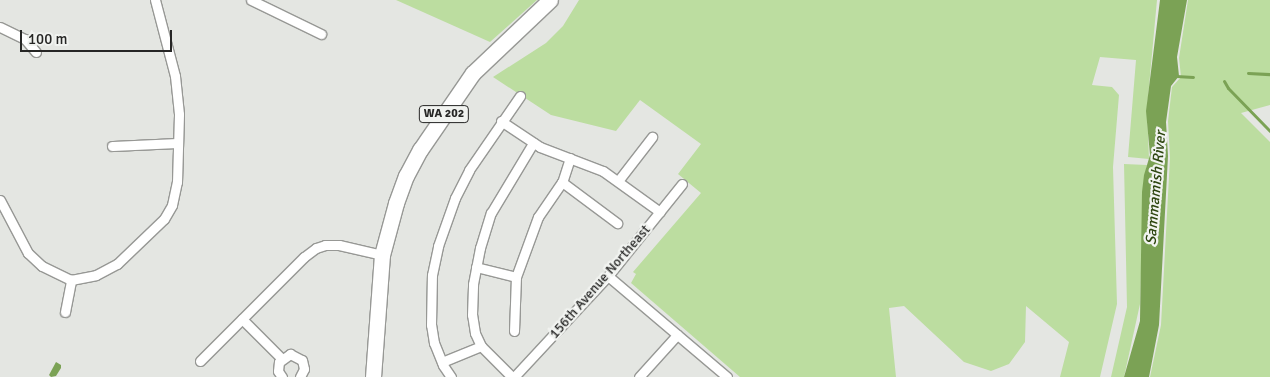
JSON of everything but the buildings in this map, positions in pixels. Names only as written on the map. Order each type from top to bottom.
[{"type":"main road","name":"WA 202","points":[[373,377],[382,255],[396,203],[406,176],[420,150],[473,73],[550,0]]},
{"type":"street","points":[[0,200],[28,253],[42,266],[71,280],[96,275],[117,264],[164,219],[172,204],[177,182],[179,114],[175,76],[155,0]]},
{"type":"street","points":[[251,0],[321,34]]},
{"type":"street","points":[[0,27],[25,39],[36,52]]},
{"type":"street","points":[[451,377],[434,344],[431,325],[432,274],[438,246],[455,198],[469,170],[520,96]]},
{"type":"street","points":[[501,121],[534,143],[603,170],[660,212]]},
{"type":"street","points":[[618,181],[652,137]]},
{"type":"street","points":[[112,146],[178,143]]},
{"type":"street","points":[[513,377],[480,346],[475,334],[472,315],[476,267],[480,248],[492,213],[534,143]]},
{"type":"street","points":[[514,331],[516,277],[538,217],[562,182],[570,158]]},
{"type":"street","points":[[562,182],[618,223]]},
{"type":"street","name":"156th Avenue Northeast","points":[[513,377],[608,276],[682,184]]},
{"type":"street","points":[[200,361],[304,257],[325,245],[339,244],[382,255]]},
{"type":"street","points":[[476,267],[516,277]]},
{"type":"street","points":[[608,276],[728,377]]},
{"type":"street","points":[[65,312],[71,280]]},
{"type":"street","points":[[242,319],[281,358]]},
{"type":"street","points":[[639,377],[677,335]]},
{"type":"street","points":[[442,362],[480,346]]},
{"type":"street","points":[[282,377],[277,366],[281,358],[290,354],[302,360],[304,369],[300,377]]},
{"type":"shaded area","points":[[396,0],[537,0],[490,42]]},
{"type":"shaded area","points":[[579,0],[1157,0],[1147,108],[1149,159],[1128,157],[1136,60],[1100,57],[1092,85],[1112,87],[1119,95],[1113,167],[1117,304],[1100,377],[1060,377],[1069,342],[1026,306],[1025,342],[1009,364],[991,371],[964,362],[904,306],[889,308],[896,377],[740,377],[631,283],[636,274],[633,272],[701,193],[678,174],[701,144],[640,100],[616,131],[551,115],[493,77],[546,43],[563,26]]},
{"type":"shaded area","points":[[1188,0],[1270,0],[1270,105],[1241,113],[1270,142],[1270,377],[1150,377],[1161,325],[1170,158],[1168,121],[1172,87],[1181,77],[1179,58]]},
{"type":"shaded area","points":[[1124,164],[1147,165],[1144,180],[1140,304],[1124,377],[1111,377],[1127,307]]},
{"type":"water","name":"Sammamish River","points":[[1160,0],[1187,0],[1177,57],[1179,76],[1171,86],[1166,122],[1168,156],[1159,325],[1149,377],[1124,377],[1140,321],[1142,192],[1144,175],[1150,155],[1146,111]]},
{"type":"water","points":[[56,362],[61,365],[61,368],[56,376],[51,377],[49,375]]},
{"type":"waterway","points":[[1248,73],[1270,74]]},
{"type":"waterway","points":[[1176,76],[1193,77]]},
{"type":"waterway","points":[[1224,81],[1228,88],[1270,131]]}]
